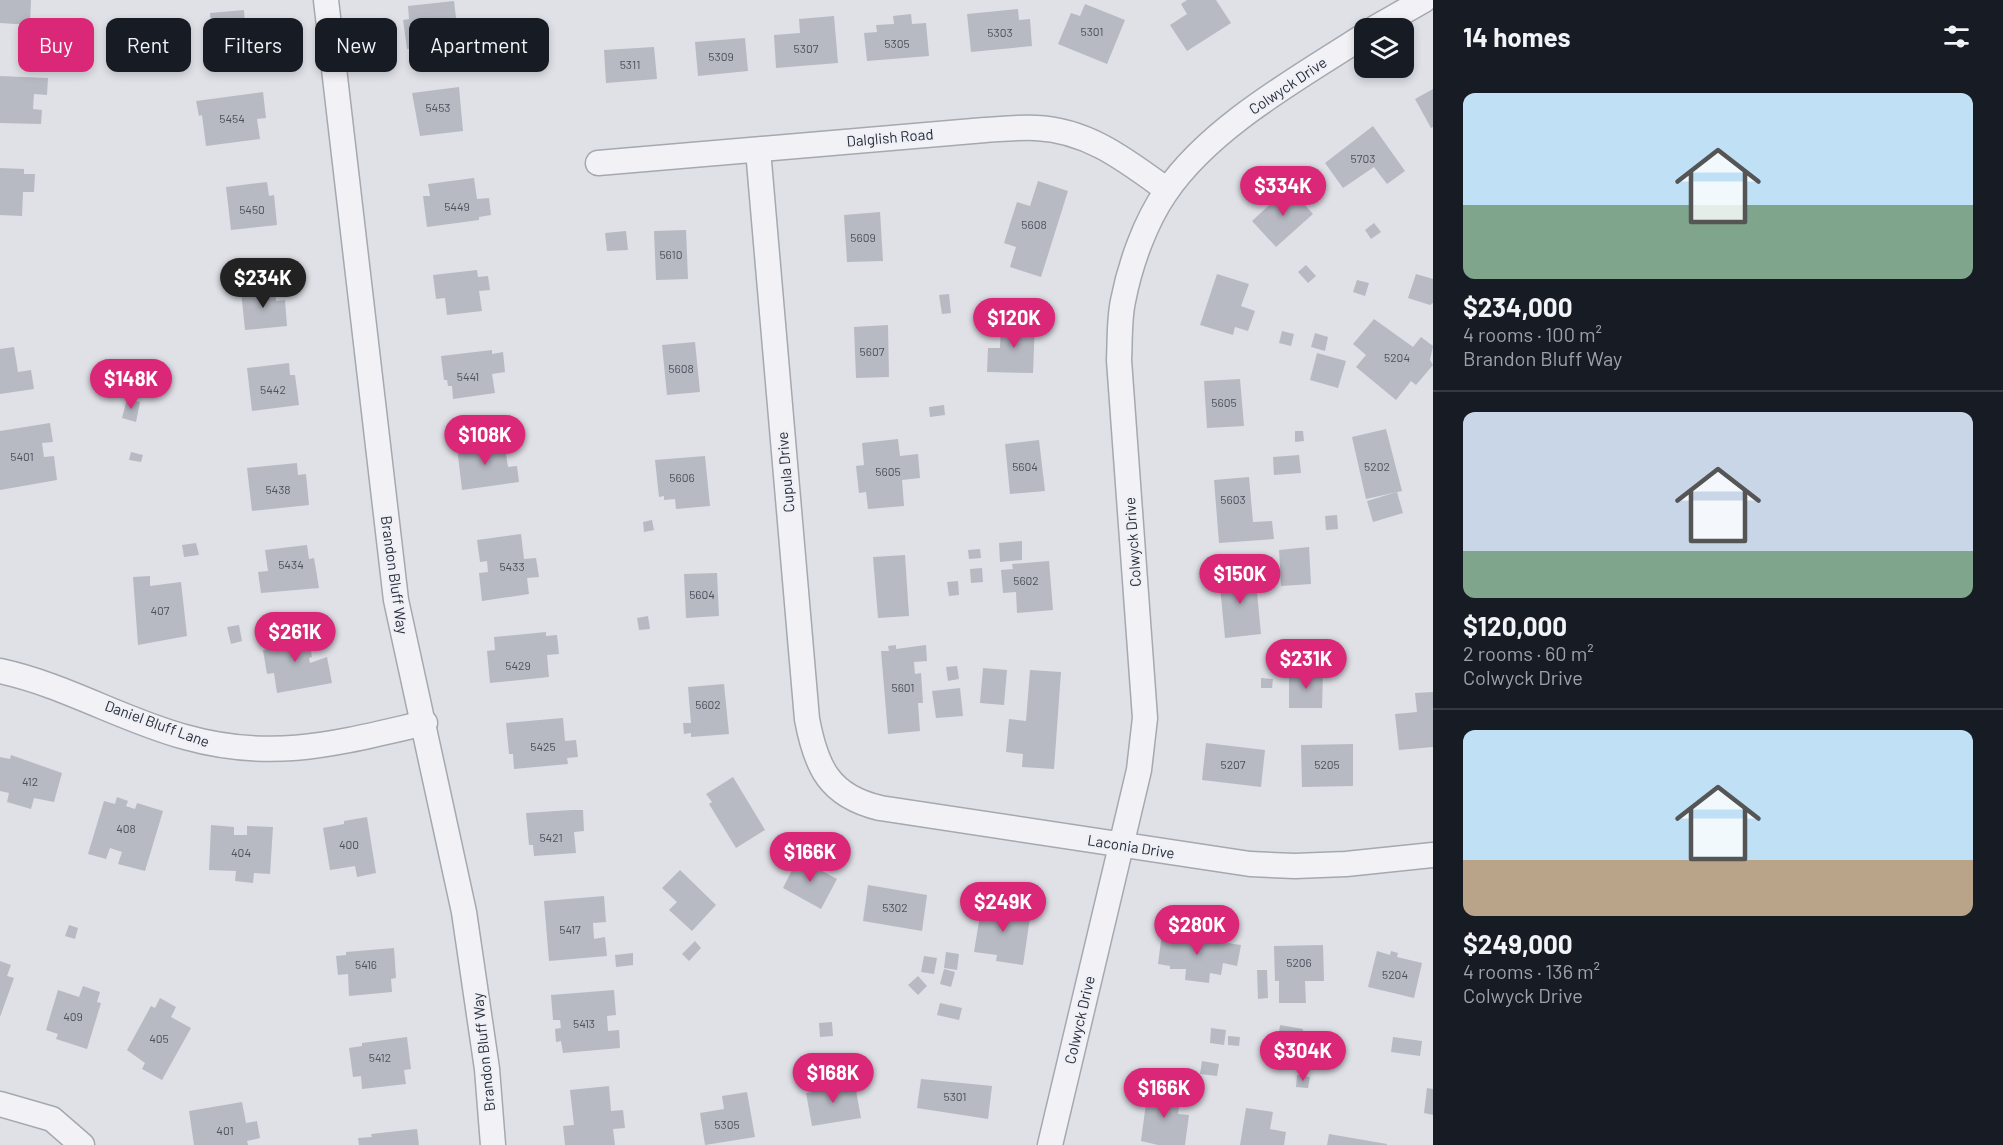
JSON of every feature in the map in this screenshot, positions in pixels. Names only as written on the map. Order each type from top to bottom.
[{"type":"street","name":"Brandon Bluff Way","points":[[326,0],[396,600],[468,934],[487,1069],[493,1145]]},
{"type":"street","points":[[1393,18],[1424,0]]},
{"type":"street","name":"Colwyck Drive","points":[[1050,1145],[1139,770],[1145,718],[1121,404],[1119,360],[1122,303],[1134,260],[1167,190],[1200,153],[1234,123],[1354,42]]},
{"type":"street","name":"Dalglish Road","points":[[598,163],[1037,128],[1086,138],[1116,153],[1167,190]]},
{"type":"street","name":"Cupula Drive","points":[[758,150],[807,719],[813,754],[820,768],[836,786]]},
{"type":"street","name":"Daniel Bluff Lane","points":[[0,671],[54,687],[184,737],[250,750],[318,748],[424,723]]},
{"type":"street","name":"Laconia Drive","points":[[836,786],[865,804],[880,808],[1197,858],[1295,866],[1433,855]]},
{"type":"street","points":[[0,1104],[52,1119],[82,1145]]},
{"type":"building","points":[[0,0],[31,0],[30,18],[18,18],[18,24],[0,23]]},
{"type":"building","points":[[1187,0],[1216,0],[1231,23],[1187,51],[1170,25],[1187,14],[1181,4]]},
{"type":"building","points":[[454,1],[456,18],[409,19],[408,6]]},
{"type":"building","points":[[1085,4],[1125,20],[1107,64],[1058,44],[1071,13],[1080,16]]},
{"type":"building","points":[[1018,9],[1019,20],[1030,19],[1032,46],[971,52],[967,14]]},
{"type":"building","points":[[244,10],[245,18],[210,18],[210,13]]},
{"type":"building","points":[[911,14],[912,24],[926,23],[929,56],[867,61],[864,33],[877,32],[876,25],[894,24],[893,16]]},
{"type":"building","points":[[834,16],[838,63],[776,68],[774,35],[800,33],[799,19]]},
{"type":"building","points":[[409,19],[409,49],[407,49],[403,20]]},
{"type":"building","points":[[745,38],[748,71],[698,76],[695,42]]},
{"type":"building","points":[[654,47],[657,79],[606,83],[604,50]]},
{"type":"building","points":[[0,76],[48,78],[47,95],[34,94],[33,109],[42,110],[41,124],[0,123]]},
{"type":"building","points":[[459,87],[463,131],[420,136],[412,93]]},
{"type":"building","points":[[1433,89],[1433,127],[1431,128],[1415,99]]},
{"type":"building","points":[[263,92],[266,118],[257,119],[260,139],[206,146],[202,115],[199,116],[196,101]]},
{"type":"building","points":[[1373,126],[1405,171],[1387,184],[1374,167],[1343,188],[1325,163]]},
{"type":"building","points":[[0,168],[24,169],[24,174],[35,174],[34,192],[23,192],[22,216],[0,215]]},
{"type":"building","points":[[474,178],[477,199],[489,198],[491,215],[479,217],[479,220],[427,227],[423,196],[430,196],[428,184]]},
{"type":"building","points":[[1038,181],[1068,191],[1041,277],[1010,267],[1016,247],[1004,243],[1017,202],[1030,206]]},
{"type":"building","points":[[267,182],[269,196],[274,195],[277,225],[231,230],[226,187]]},
{"type":"building","points":[[1289,187],[1313,214],[1276,247],[1252,221]]},
{"type":"building","points":[[880,212],[883,261],[847,262],[844,215]]},
{"type":"building","points":[[1374,223],[1381,232],[1371,239],[1365,230]]},
{"type":"building","points":[[686,230],[688,279],[656,280],[654,231]]},
{"type":"building","points":[[626,231],[628,250],[607,251],[605,233]]},
{"type":"building","points":[[1306,265],[1316,276],[1308,283],[1298,272]]},
{"type":"building","points":[[477,270],[478,277],[488,276],[490,290],[479,291],[482,311],[447,315],[445,298],[436,299],[433,275]]},
{"type":"building","points":[[1217,274],[1249,284],[1241,306],[1255,311],[1248,331],[1235,327],[1233,335],[1200,325]]},
{"type":"building","points":[[1416,274],[1433,279],[1433,303],[1430,305],[1408,298]]},
{"type":"building","points":[[1357,280],[1369,283],[1365,296],[1353,292]]},
{"type":"building","points":[[275,287],[276,301],[285,300],[287,326],[245,330],[241,291]]},
{"type":"building","points":[[949,294],[951,313],[942,314],[939,295]]},
{"type":"building","points":[[1374,319],[1413,347],[1421,337],[1433,346],[1430,360],[1433,365],[1416,385],[1411,381],[1396,400],[1356,367],[1366,355],[1353,344]]},
{"type":"building","points":[[1001,322],[1035,323],[1033,373],[987,372],[988,348],[1000,348]]},
{"type":"building","points":[[888,325],[889,377],[856,378],[854,327]]},
{"type":"building","points":[[1282,331],[1294,334],[1291,346],[1279,343]]},
{"type":"building","points":[[1315,333],[1328,337],[1325,351],[1311,347]]},
{"type":"building","points":[[695,342],[700,392],[667,395],[662,345]]},
{"type":"building","points":[[14,347],[18,372],[31,370],[34,389],[0,394],[0,349]]},
{"type":"building","points":[[492,350],[492,354],[503,352],[505,372],[492,374],[495,393],[453,399],[452,386],[448,386],[447,380],[444,380],[441,356]]},
{"type":"building","points":[[1317,353],[1346,361],[1338,388],[1310,380]]},
{"type":"building","points":[[289,363],[290,375],[295,375],[299,405],[252,411],[247,368]]},
{"type":"building","points":[[1240,379],[1244,426],[1207,428],[1204,381]]},
{"type":"building","points":[[127,399],[140,402],[136,422],[122,418]]},
{"type":"building","points":[[944,405],[945,415],[930,417],[929,407]]},
{"type":"building","points":[[50,423],[53,442],[42,443],[44,457],[54,456],[57,480],[0,490],[0,431]]},
{"type":"building","points":[[1386,429],[1402,491],[1366,499],[1352,437]]},
{"type":"building","points":[[1295,431],[1303,431],[1304,441],[1295,442]]},
{"type":"building","points":[[898,439],[900,456],[918,454],[920,478],[902,480],[904,506],[868,509],[866,492],[859,493],[856,466],[864,465],[862,443]]},
{"type":"building","points":[[1039,440],[1045,491],[1010,494],[1005,444]]},
{"type":"building","points":[[504,441],[508,467],[517,466],[519,482],[462,490],[457,447]]},
{"type":"building","points":[[131,452],[143,455],[141,462],[129,460]]},
{"type":"building","points":[[1299,455],[1301,473],[1274,475],[1273,457]]},
{"type":"building","points":[[705,456],[710,506],[676,509],[675,499],[664,500],[664,496],[659,497],[655,460]]},
{"type":"building","points":[[297,463],[298,475],[306,474],[309,505],[252,511],[247,468]]},
{"type":"building","points":[[1249,477],[1253,522],[1272,521],[1274,539],[1219,543],[1214,480]]},
{"type":"building","points":[[1397,492],[1403,513],[1373,522],[1367,501]]},
{"type":"building","points":[[1337,515],[1338,529],[1326,530],[1325,516]]},
{"type":"building","points":[[652,520],[654,530],[644,532],[643,522]]},
{"type":"building","points":[[521,534],[524,559],[536,558],[539,577],[527,578],[529,594],[482,601],[479,573],[488,572],[487,561],[480,562],[477,540]]},
{"type":"building","points":[[1022,541],[1022,560],[1000,562],[999,543]]},
{"type":"building","points":[[196,543],[199,555],[184,557],[182,545]]},
{"type":"building","points":[[307,545],[309,559],[314,558],[319,588],[261,593],[258,572],[268,571],[265,550]]},
{"type":"building","points":[[1309,547],[1311,584],[1281,586],[1279,550]]},
{"type":"building","points":[[980,549],[981,558],[969,559],[968,550]]},
{"type":"building","points":[[905,555],[909,616],[878,618],[873,557]]},
{"type":"building","points":[[1049,561],[1053,610],[1017,613],[1016,592],[1003,593],[1001,570],[1013,569],[1012,564]]},
{"type":"building","points":[[982,568],[983,582],[971,583],[970,569]]},
{"type":"building","points":[[1255,572],[1261,634],[1225,638],[1219,576]]},
{"type":"building","points":[[717,573],[719,616],[686,618],[684,574]]},
{"type":"building","points":[[150,576],[150,586],[181,582],[187,636],[138,645],[133,577]]},
{"type":"building","points":[[958,581],[959,595],[949,596],[947,582]]},
{"type":"building","points":[[648,616],[650,629],[639,630],[637,618]]},
{"type":"building","points":[[239,625],[242,641],[231,644],[227,627]]},
{"type":"building","points":[[304,630],[305,634],[308,634],[312,657],[309,658],[310,663],[327,657],[332,683],[277,693],[274,673],[267,674],[263,650],[271,648],[269,636]]},
{"type":"building","points":[[546,632],[546,636],[557,635],[559,654],[547,655],[549,677],[490,683],[487,651],[495,650],[494,637]]},
{"type":"building","points":[[896,645],[896,649],[926,645],[927,661],[914,662],[915,674],[921,673],[923,703],[918,703],[920,731],[888,734],[881,651],[889,651],[888,646]]},
{"type":"building","points":[[1292,656],[1316,656],[1317,670],[1292,670]]},
{"type":"building","points":[[957,666],[959,679],[948,681],[946,667]]},
{"type":"building","points":[[983,668],[1007,670],[1004,705],[980,703]]},
{"type":"building","points":[[1030,670],[1061,672],[1054,769],[1022,767],[1023,754],[1006,752],[1009,719],[1026,721]]},
{"type":"building","points":[[1289,672],[1323,673],[1322,708],[1289,708]]},
{"type":"building","points":[[1261,678],[1273,679],[1272,688],[1261,688]]},
{"type":"building","points":[[724,684],[729,734],[691,737],[691,733],[684,734],[683,723],[691,723],[688,687]]},
{"type":"building","points":[[960,688],[963,716],[936,718],[932,691]]},
{"type":"building","points":[[1433,692],[1433,747],[1399,750],[1395,714],[1417,712],[1415,693]]},
{"type":"building","points":[[563,718],[565,741],[576,740],[578,757],[567,758],[568,764],[514,769],[513,754],[509,754],[506,723]]},
{"type":"building","points":[[1206,743],[1265,750],[1261,787],[1202,780]]},
{"type":"building","points":[[1353,744],[1353,786],[1302,787],[1301,745]]},
{"type":"building","points":[[11,755],[62,773],[54,802],[34,798],[31,809],[7,802],[9,793],[0,791],[0,757],[10,759]]},
{"type":"building","points":[[733,777],[765,830],[736,848],[709,804],[712,802],[706,794]]},
{"type":"building","points":[[117,797],[128,801],[126,806],[135,809],[137,803],[163,811],[145,871],[118,864],[122,852],[110,848],[106,859],[88,854],[104,801],[115,804]]},
{"type":"building","points":[[583,810],[584,831],[574,832],[576,853],[534,856],[533,845],[529,845],[526,813]]},
{"type":"building","points":[[367,817],[376,873],[357,877],[355,866],[330,870],[323,828]]},
{"type":"building","points":[[211,825],[234,827],[234,835],[247,835],[247,826],[273,827],[270,874],[254,873],[253,883],[235,881],[236,871],[209,870]]},
{"type":"building","points":[[798,858],[837,879],[821,909],[783,888]]},
{"type":"building","points":[[680,870],[716,905],[692,931],[669,910],[677,902],[662,888]]},
{"type":"building","points":[[868,885],[927,895],[922,931],[863,921]]},
{"type":"building","points":[[604,896],[606,922],[593,923],[594,939],[605,937],[607,956],[549,961],[544,901]]},
{"type":"building","points":[[982,903],[1031,911],[1023,965],[996,961],[997,955],[974,952]]},
{"type":"building","points":[[69,925],[78,928],[75,939],[65,936]]},
{"type":"building","points":[[1162,933],[1241,945],[1237,966],[1223,963],[1221,975],[1210,973],[1209,983],[1185,980],[1186,969],[1170,969],[1170,966],[1158,964]]},
{"type":"building","points":[[695,941],[701,948],[689,961],[682,954]]},
{"type":"building","points":[[1323,945],[1324,981],[1305,981],[1306,1003],[1279,1003],[1279,981],[1275,981],[1274,946]]},
{"type":"building","points":[[394,948],[396,978],[391,979],[392,992],[349,996],[348,974],[338,975],[336,956],[346,955],[346,952]]},
{"type":"building","points":[[1377,951],[1390,955],[1391,951],[1398,953],[1397,957],[1422,963],[1414,998],[1368,987]]},
{"type":"building","points":[[946,952],[959,954],[957,970],[944,968]]},
{"type":"building","points":[[633,953],[633,965],[616,967],[615,955]]},
{"type":"building","points":[[924,956],[937,958],[934,974],[921,972]]},
{"type":"building","points":[[0,961],[11,965],[7,976],[14,978],[0,1017]]},
{"type":"building","points":[[944,969],[955,972],[951,987],[940,984]]},
{"type":"building","points":[[1257,970],[1267,970],[1268,998],[1258,999]]},
{"type":"building","points":[[918,976],[927,986],[918,995],[908,985]]},
{"type":"building","points":[[83,986],[100,992],[97,1002],[101,1003],[87,1049],[56,1039],[58,1034],[46,1030],[58,990],[79,997]]},
{"type":"building","points":[[614,990],[616,1015],[607,1016],[608,1031],[619,1030],[620,1048],[563,1053],[561,1041],[556,1042],[555,1029],[561,1028],[560,1020],[553,1020],[551,995]]},
{"type":"building","points":[[160,998],[176,1007],[171,1017],[191,1028],[162,1080],[142,1069],[145,1063],[127,1050],[151,1006],[155,1008]]},
{"type":"building","points":[[940,1003],[962,1008],[959,1020],[937,1015]]},
{"type":"building","points":[[832,1022],[833,1036],[820,1037],[819,1023]]},
{"type":"building","points":[[1280,1025],[1303,1029],[1300,1051],[1277,1047]]},
{"type":"building","points":[[1211,1028],[1226,1030],[1224,1045],[1210,1043]]},
{"type":"building","points":[[1228,1036],[1240,1037],[1239,1046],[1228,1045]]},
{"type":"building","points":[[407,1037],[411,1069],[404,1070],[406,1084],[362,1089],[361,1076],[353,1077],[349,1048],[362,1046],[362,1043]]},
{"type":"building","points":[[1393,1037],[1422,1041],[1420,1056],[1391,1052]]},
{"type":"building","points":[[1202,1061],[1219,1064],[1217,1076],[1200,1074]]},
{"type":"building","points":[[1297,1075],[1310,1077],[1308,1088],[1296,1087]]},
{"type":"building","points":[[921,1079],[992,1086],[988,1119],[917,1108]]},
{"type":"building","points":[[835,1081],[836,1088],[855,1085],[861,1118],[812,1126],[806,1093],[820,1091],[819,1083]]},
{"type":"building","points":[[609,1086],[611,1111],[623,1110],[625,1128],[613,1129],[615,1145],[565,1145],[563,1126],[574,1125],[570,1090]]},
{"type":"building","points":[[1148,1088],[1181,1093],[1178,1114],[1189,1115],[1185,1145],[1158,1145],[1141,1141]]},
{"type":"building","points":[[1427,1088],[1433,1089],[1433,1115],[1424,1113]]},
{"type":"building","points":[[747,1092],[755,1137],[705,1145],[700,1113],[724,1109],[722,1096]]},
{"type":"building","points":[[242,1102],[246,1123],[257,1121],[260,1138],[247,1141],[248,1145],[194,1145],[189,1111]]},
{"type":"building","points":[[1246,1108],[1273,1112],[1270,1129],[1286,1132],[1284,1145],[1240,1145]]},
{"type":"building","points":[[417,1129],[419,1145],[359,1145],[358,1138],[372,1137],[371,1134]]},
{"type":"building","points":[[1329,1134],[1387,1144],[1387,1145],[1327,1145]]}]
